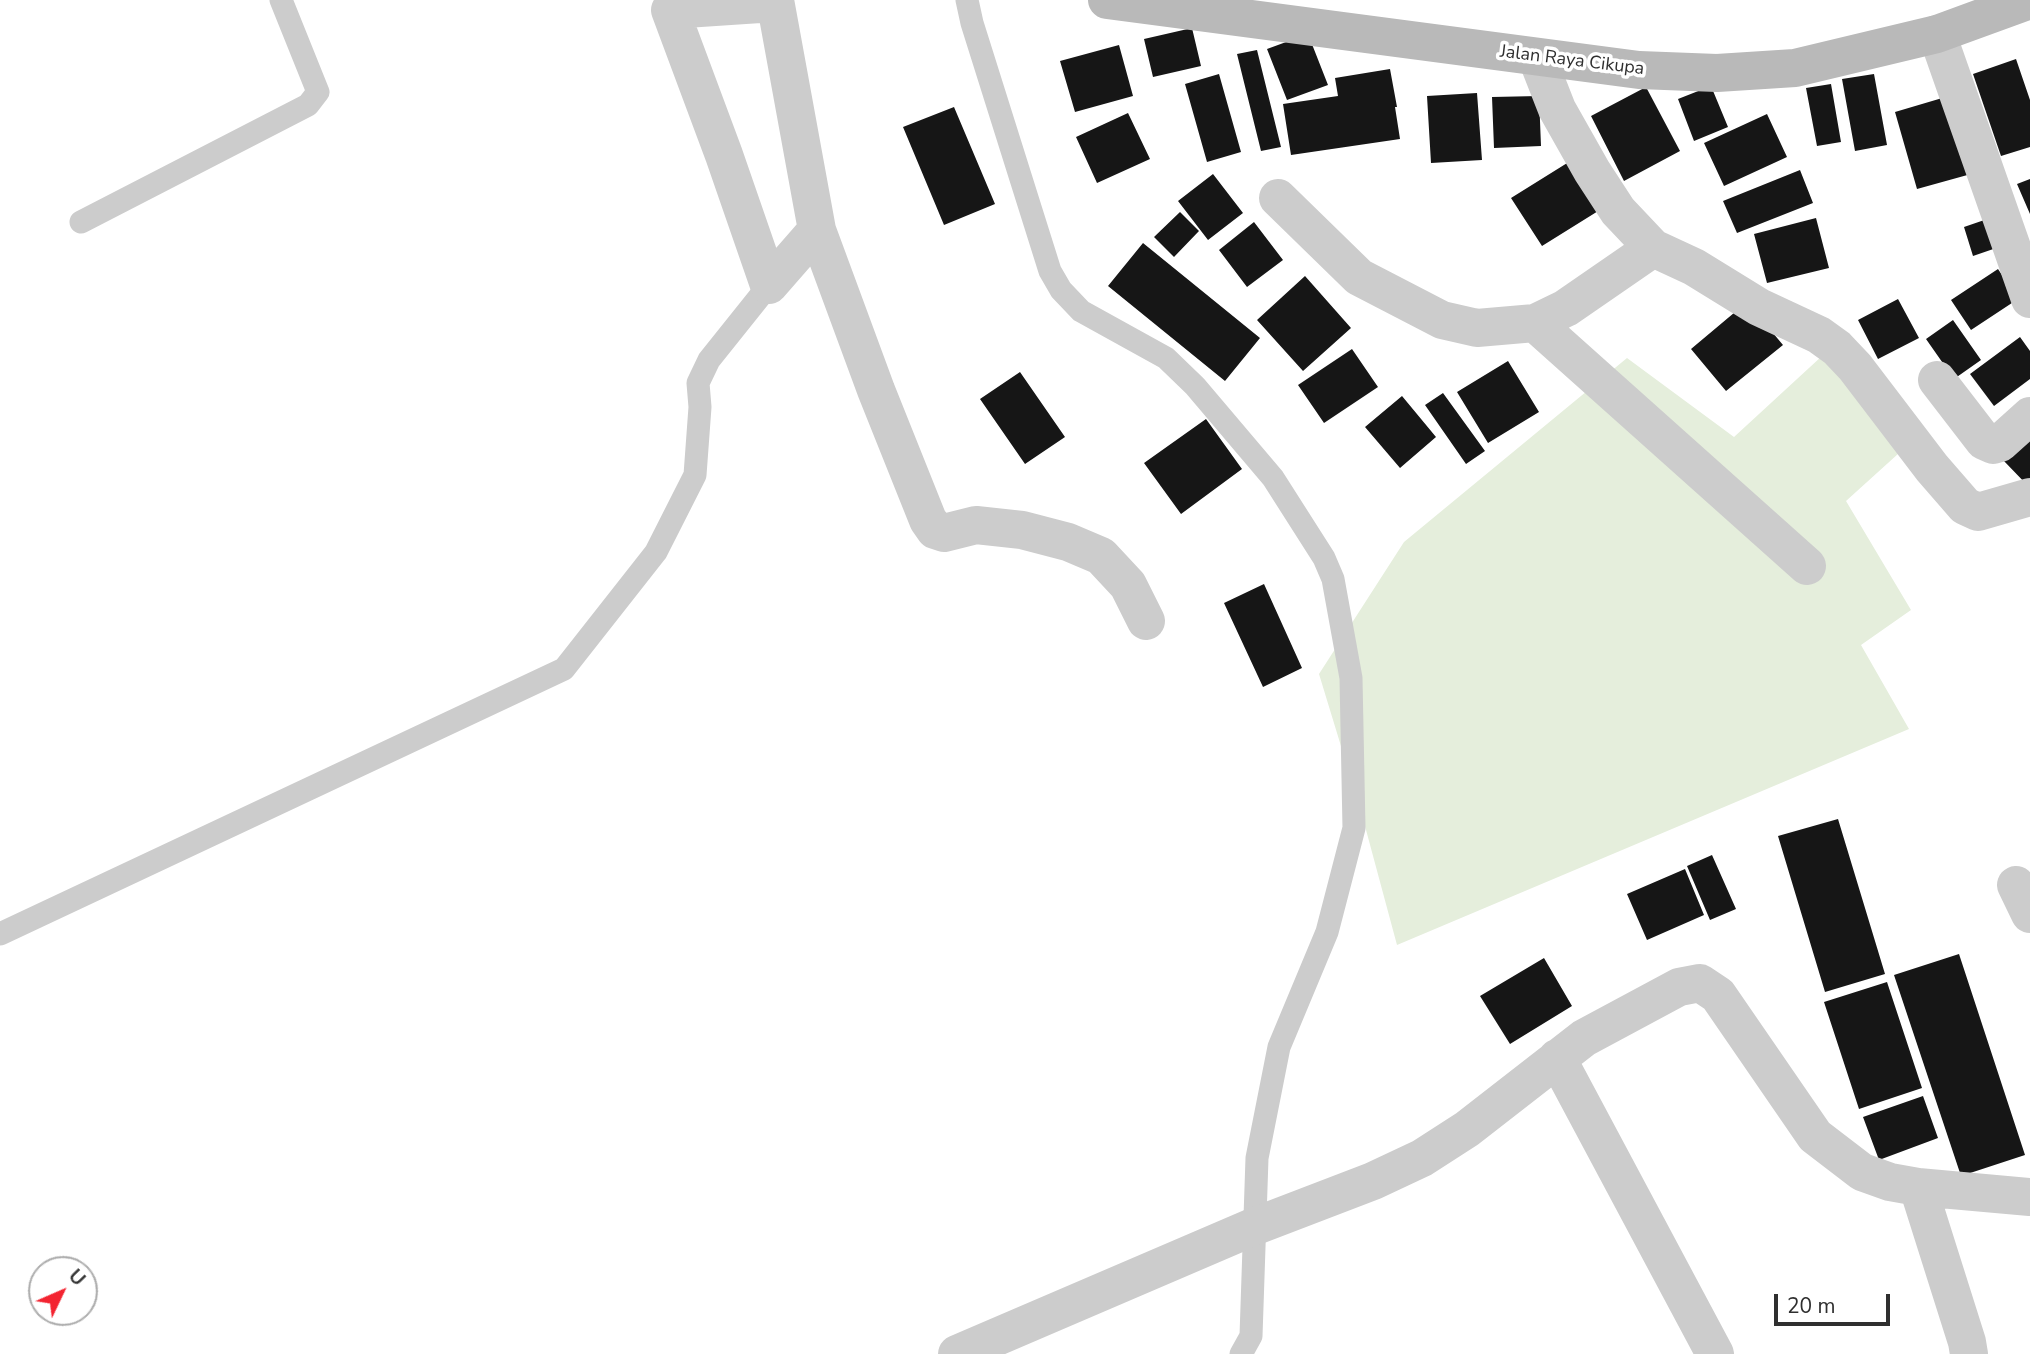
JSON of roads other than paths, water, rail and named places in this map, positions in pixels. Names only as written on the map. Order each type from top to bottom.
[{"type":"main road","name":"Jalan Raya Cikupa","points":[[1107,0],[1537,58],[1639,70],[1717,73],[1796,68],[1937,34],[2030,0]]},
{"type":"street","points":[[817,230],[769,285],[669,5],[775,1],[817,230],[923,511],[935,530],[944,533],[976,525],[1022,530],[1068,542],[1101,556],[1128,585],[1146,621]]},
{"type":"street","points":[[1937,34],[2026,274]]},
{"type":"street","points":[[1537,58],[1557,109],[1591,171],[1619,211],[1653,248],[1694,267],[1759,307],[1819,335],[1837,348],[1965,506],[1978,512],[2030,497]]},
{"type":"street","points":[[1278,198],[1359,277],[1442,320],[1477,328],[1535,323],[1566,308],[1653,248]]},
{"type":"street","points":[[1535,323],[1807,566]]},
{"type":"street","points":[[1937,380],[1984,441],[1993,445],[2000,443],[2030,416]]},
{"type":"street","points":[[957,1354],[1254,1227],[1373,1181],[1422,1158],[1467,1129],[1584,1038],[1679,987],[1700,983],[1717,995],[1815,1136],[1862,1172],[1890,1182],[1918,1187],[2030,1197]]},
{"type":"street","points":[[1557,1058],[1715,1354]]},
{"type":"street","points":[[1918,1187],[1963,1350]]},
{"type":"lane","points":[[81,222],[308,105],[318,92],[281,0]]},
{"type":"lane","points":[[967,0],[1050,271],[1061,290],[1081,310],[1166,358],[1195,386],[1273,478],[1324,558],[1332,579],[1351,678],[1354,828],[1327,932],[1279,1048],[1257,1158],[1251,1336],[1241,1354]]},
{"type":"lane","points":[[0,934],[564,669],[656,552],[695,475],[700,407],[698,383],[709,360],[769,285]]}]
